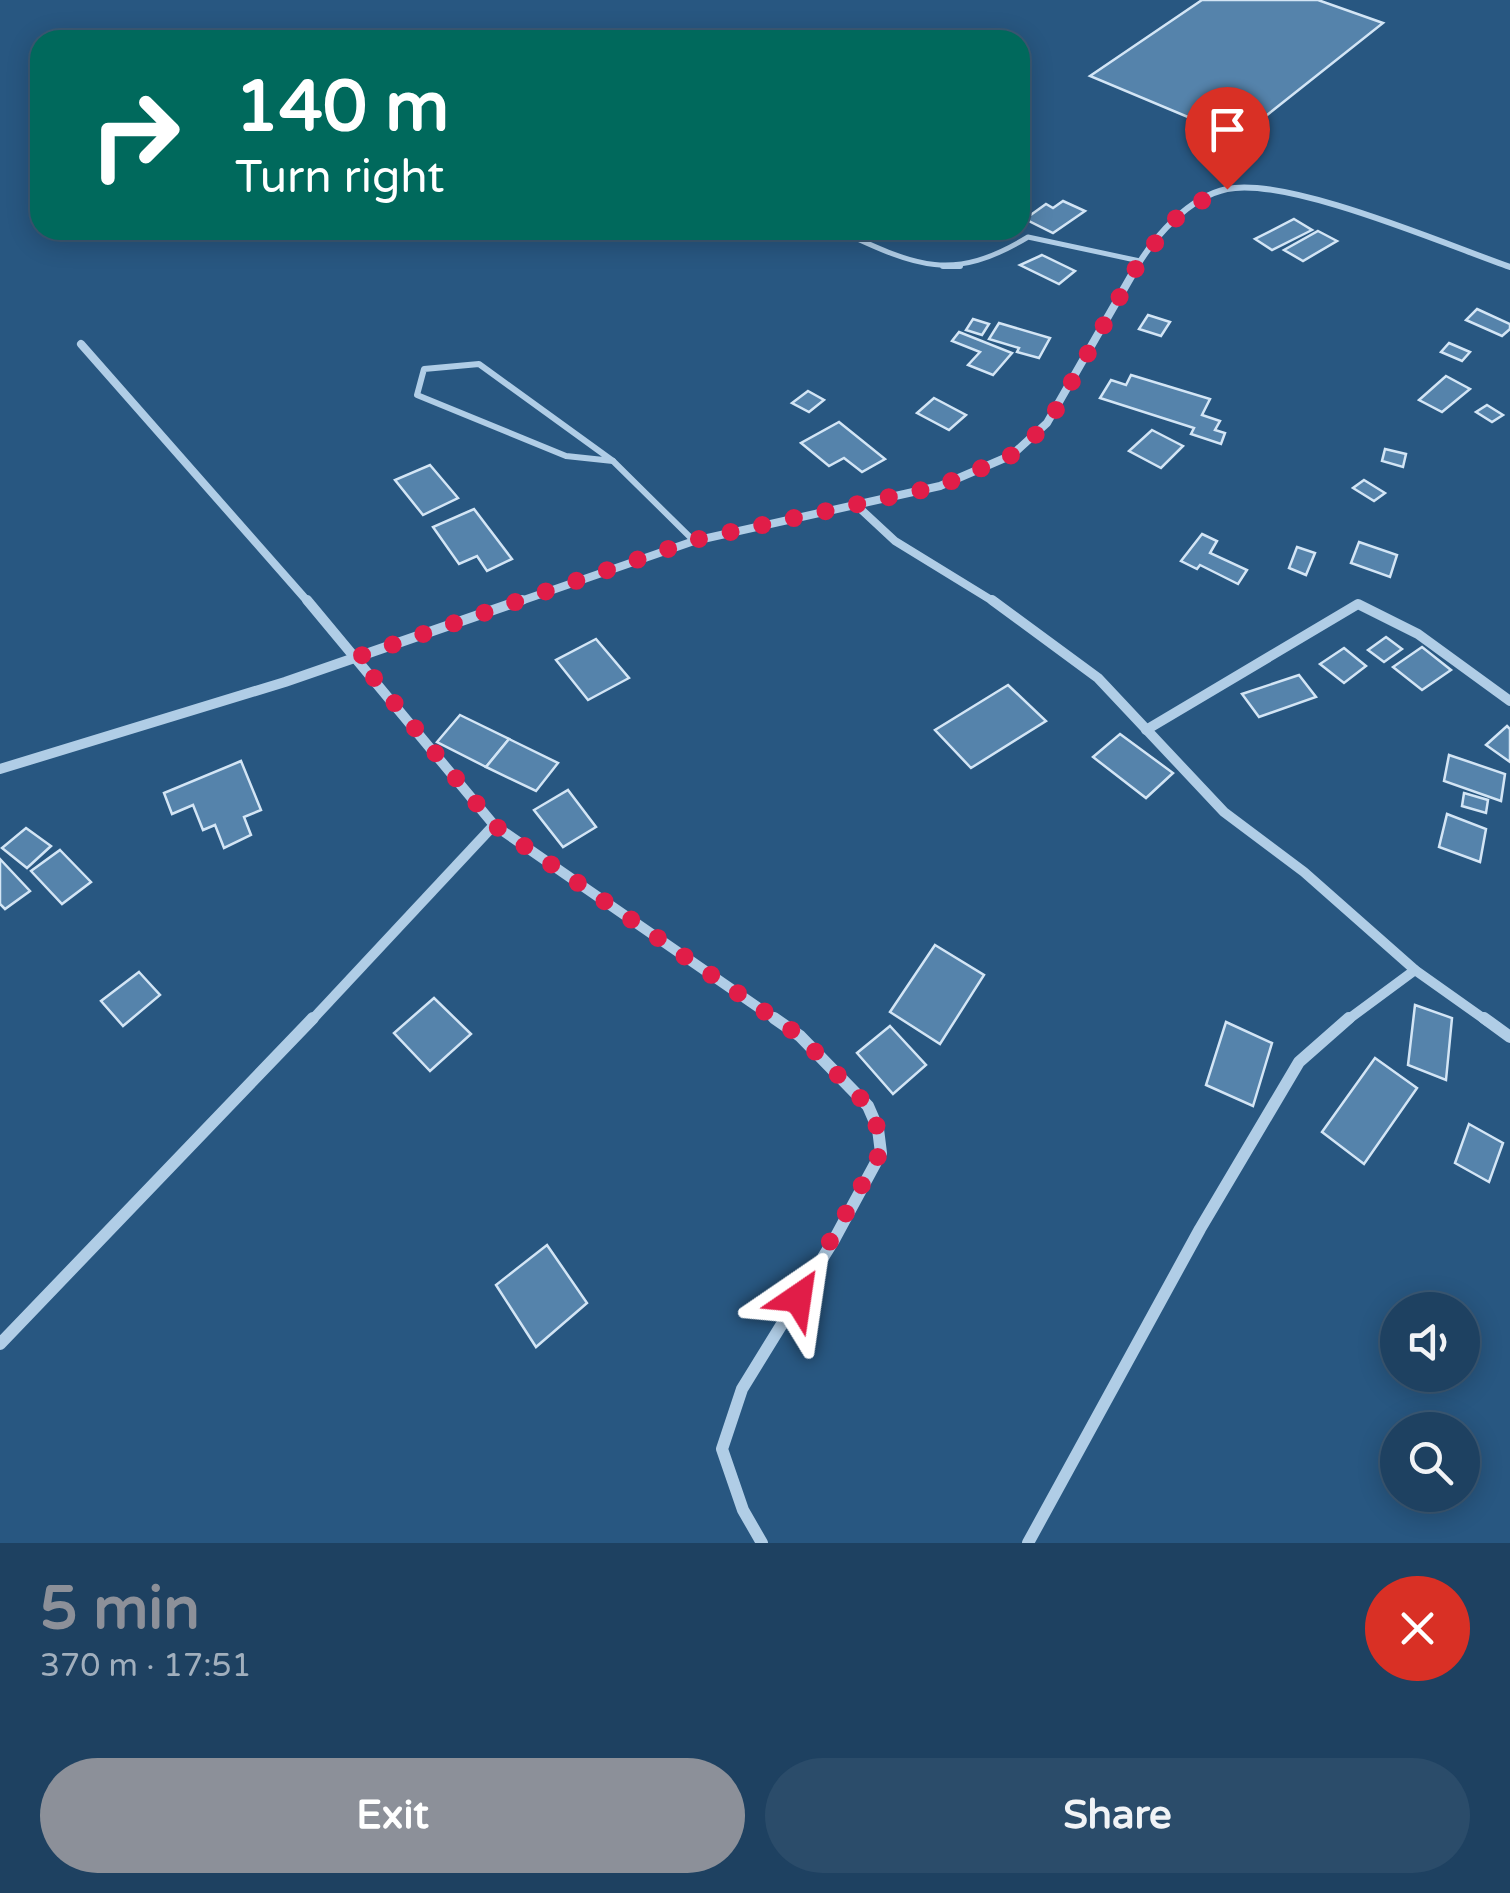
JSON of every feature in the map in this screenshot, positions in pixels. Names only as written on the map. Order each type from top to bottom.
[{"type":"street","points":[[0,769],[357,657],[694,540],[853,502],[940,486],[1012,455],[1048,424],[1140,261],[1184,209],[1227,189],[1274,189],[1408,229],[1510,267]]},
{"type":"street","points":[[80,344],[357,657],[494,825],[800,1036],[868,1106],[878,1129],[880,1153],[835,1238],[742,1389],[722,1449],[744,1510],[762,1543]]},
{"type":"street","points":[[853,502],[895,541],[1052,640],[1098,678],[1224,812],[1304,872],[1415,970],[1510,1036]]},
{"type":"street","points":[[1146,730],[1358,604],[1385,613],[1510,701]]},
{"type":"street","points":[[0,1344],[447,879],[494,825]]},
{"type":"street","points":[[1028,1543],[1200,1229],[1299,1062],[1367,1003],[1415,970]]},
{"type":"lane","points":[[1030,237],[1140,261]]},
{"type":"lane","points":[[860,240],[940,268],[985,262],[1023,240]]},
{"type":"lane","points":[[613,460],[566,456],[417,395],[424,369],[479,364],[613,460],[694,540]]},
{"type":"building","points":[[1202,0],[1318,0],[1383,23],[1238,138],[1090,76]]},
{"type":"building","points":[[1063,201],[1085,211],[1053,233],[1030,222],[1030,215],[1046,204],[1053,208]]},
{"type":"building","points":[[1294,219],[1312,230],[1272,250],[1255,239]]},
{"type":"building","points":[[1318,231],[1337,241],[1303,261],[1284,250]]},
{"type":"building","points":[[1042,255],[1075,271],[1059,284],[1020,265]]},
{"type":"building","points":[[1477,309],[1510,324],[1510,329],[1502,336],[1466,320]]},
{"type":"building","points":[[1148,315],[1170,322],[1161,336],[1139,329]]},
{"type":"building","points":[[973,319],[989,324],[982,335],[966,330]]},
{"type":"building","points":[[999,323],[1050,338],[1039,358],[1017,352],[1019,348],[989,339]]},
{"type":"building","points":[[959,332],[1012,353],[993,375],[968,365],[980,352],[952,341]]},
{"type":"building","points":[[1449,343],[1470,352],[1462,361],[1441,352]]},
{"type":"building","points":[[1131,375],[1210,399],[1202,415],[1220,421],[1215,430],[1225,433],[1221,444],[1191,434],[1194,428],[1100,398],[1111,380],[1126,385]]},
{"type":"building","points":[[1446,376],[1470,389],[1442,412],[1419,400]]},
{"type":"building","points":[[808,391],[824,400],[809,412],[792,403]]},
{"type":"building","points":[[934,398],[966,415],[949,430],[917,413]]},
{"type":"building","points":[[1487,405],[1503,415],[1492,422],[1476,412]]},
{"type":"building","points":[[839,422],[885,459],[862,472],[844,458],[829,466],[801,443]]},
{"type":"building","points":[[1152,430],[1183,446],[1161,468],[1129,451]]},
{"type":"building","points":[[1385,449],[1406,454],[1403,467],[1382,461]]},
{"type":"building","points":[[430,465],[458,498],[423,515],[395,480]]},
{"type":"building","points":[[1364,480],[1385,493],[1374,501],[1353,488]]},
{"type":"building","points":[[474,509],[512,559],[487,571],[477,556],[459,564],[433,527]]},
{"type":"building","points":[[1202,534],[1217,541],[1210,553],[1247,570],[1238,584],[1200,565],[1197,569],[1181,561]]},
{"type":"building","points":[[1359,542],[1397,555],[1390,577],[1351,563]]},
{"type":"building","points":[[1297,547],[1315,553],[1306,575],[1289,568]]},
{"type":"building","points":[[1386,637],[1402,649],[1384,662],[1368,650]]},
{"type":"building","points":[[596,639],[629,678],[588,700],[556,660]]},
{"type":"building","points":[[1422,647],[1451,670],[1422,690],[1393,667]]},
{"type":"building","points":[[1344,648],[1366,666],[1344,683],[1320,664]]},
{"type":"building","points":[[1299,675],[1316,697],[1259,717],[1242,694]]},
{"type":"building","points":[[1008,685],[1046,721],[971,768],[935,730]]},
{"type":"building","points":[[460,715],[509,739],[486,767],[437,742]]},
{"type":"building","points":[[1507,726],[1510,729],[1510,762],[1486,745]]},
{"type":"building","points":[[1120,734],[1173,773],[1146,798],[1093,757]]},
{"type":"building","points":[[509,739],[558,763],[536,791],[486,767]]},
{"type":"building","points":[[1449,755],[1505,774],[1501,801],[1444,781]]},
{"type":"building","points":[[241,761],[261,810],[244,817],[251,835],[224,848],[215,825],[203,830],[193,805],[172,814],[164,793]]},
{"type":"building","points":[[568,790],[596,827],[563,847],[534,810]]},
{"type":"building","points":[[1464,793],[1488,800],[1486,813],[1462,806]]},
{"type":"building","points":[[1447,814],[1486,829],[1480,862],[1439,847]]},
{"type":"building","points":[[26,828],[51,846],[27,868],[2,848]]},
{"type":"building","points":[[60,850],[91,882],[62,904],[31,871]]},
{"type":"building","points":[[0,859],[30,891],[5,909],[0,904]]},
{"type":"building","points":[[935,945],[984,975],[940,1044],[890,1012]]},
{"type":"building","points":[[139,972],[160,995],[123,1026],[101,1001]]},
{"type":"building","points":[[434,998],[471,1034],[430,1071],[394,1033]]},
{"type":"building","points":[[1415,1005],[1452,1018],[1446,1080],[1408,1065]]},
{"type":"building","points":[[1226,1022],[1272,1043],[1253,1106],[1206,1085]]},
{"type":"building","points":[[890,1026],[926,1065],[893,1094],[857,1053]]},
{"type":"building","points":[[1375,1058],[1417,1088],[1364,1164],[1322,1132]]},
{"type":"building","points":[[1469,1124],[1503,1143],[1489,1182],[1455,1163]]},
{"type":"building","points":[[547,1245],[587,1303],[536,1347],[496,1285]]},
{"type":"route","points":[[798,1298],[880,1153],[878,1129],[868,1106],[800,1036],[494,825],[357,657],[694,540],[853,502],[940,486],[1012,455],[1048,424],[1140,261],[1184,209],[1227,189]]}]
